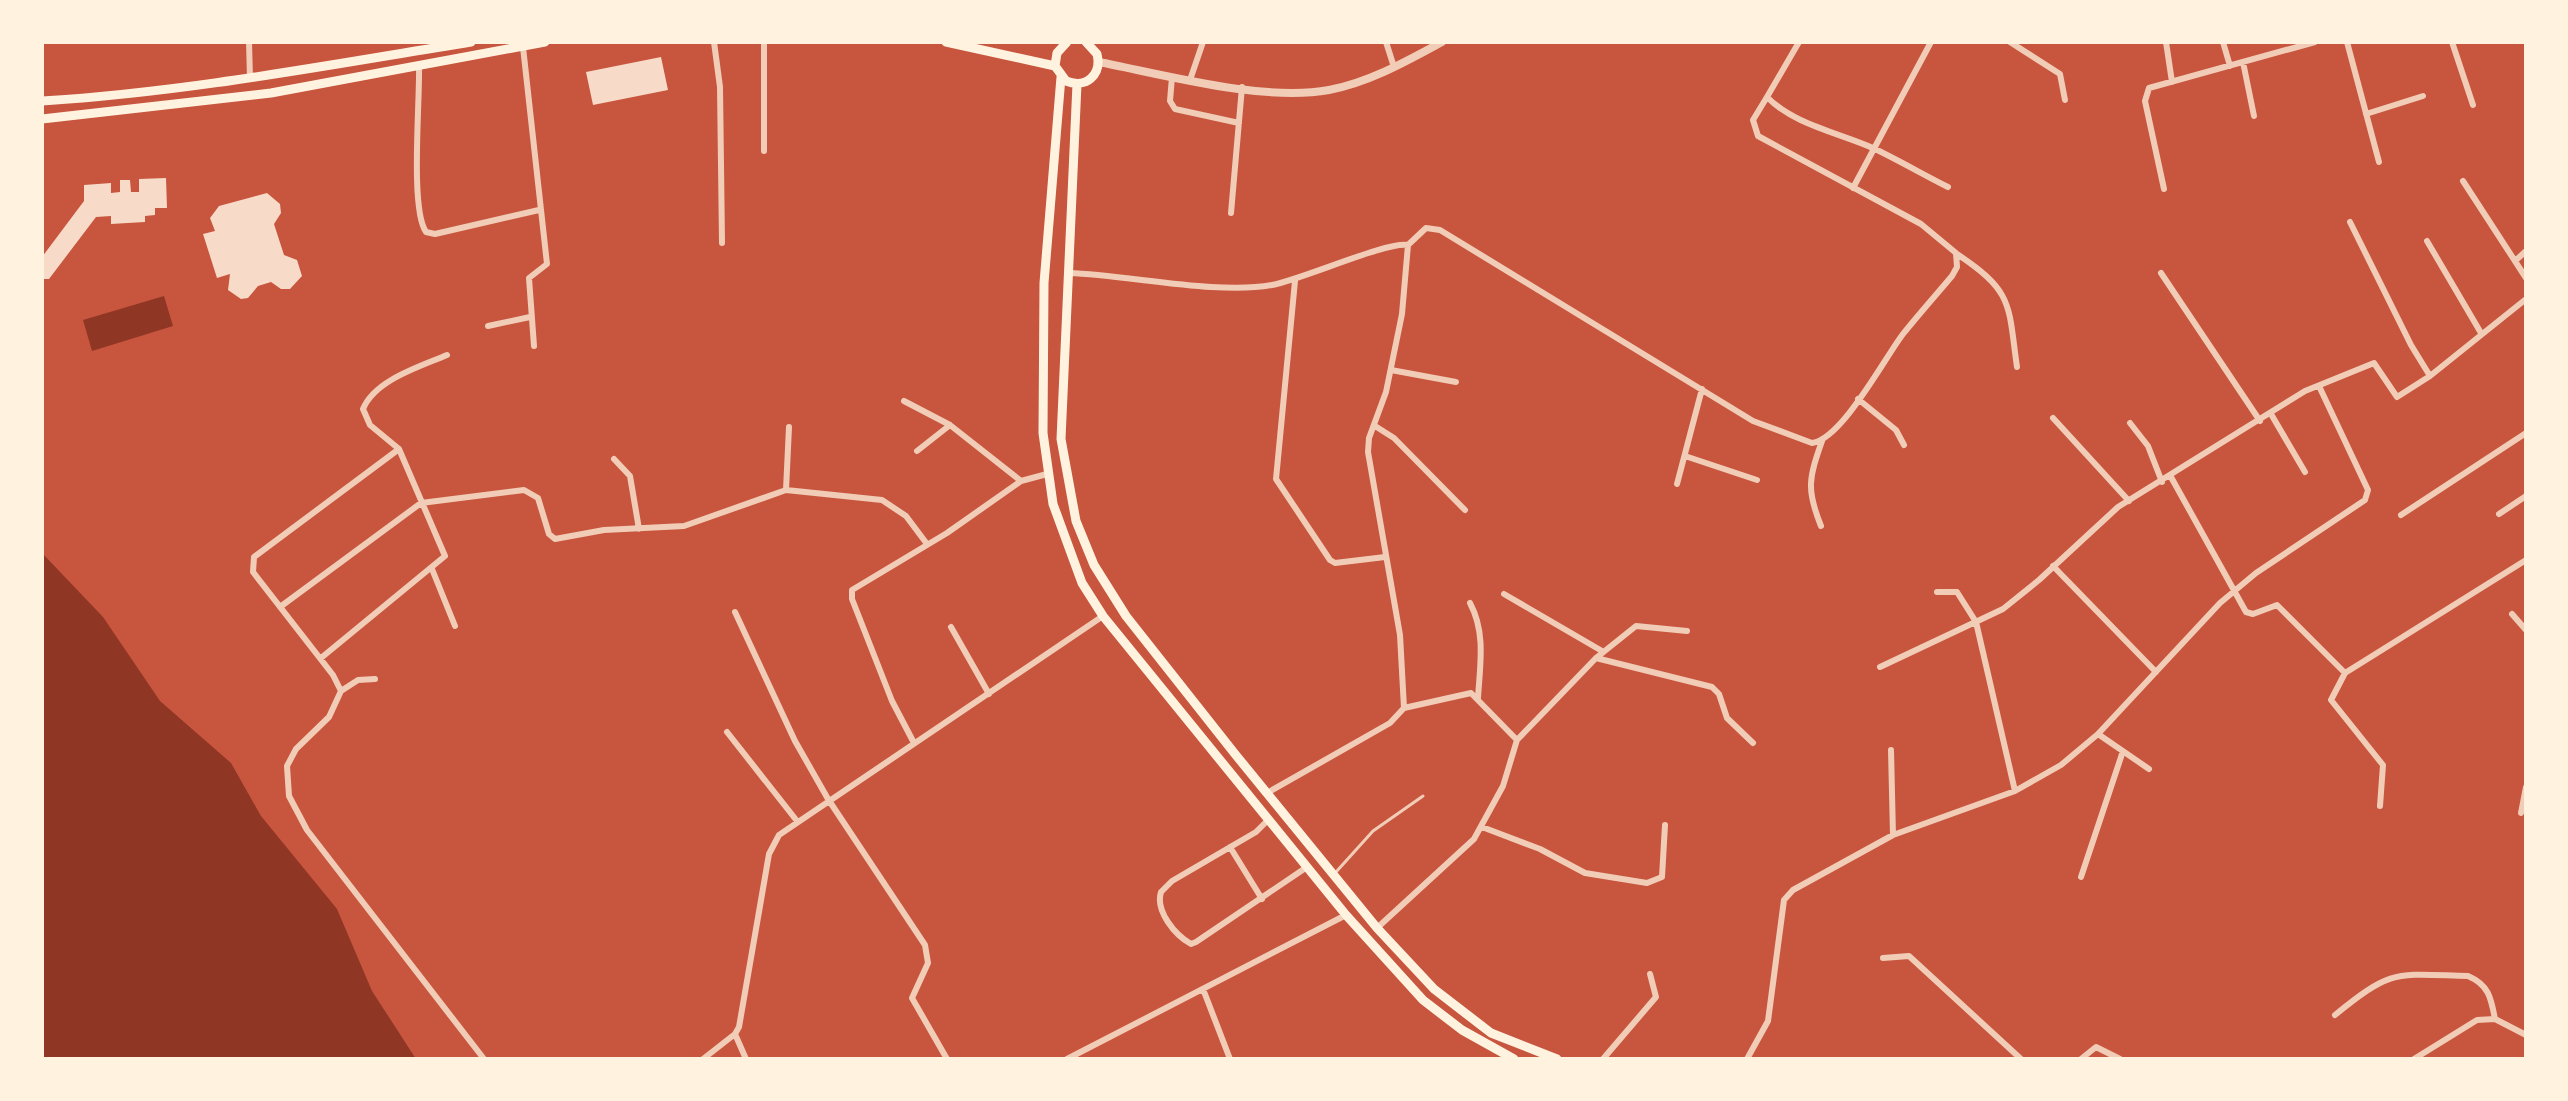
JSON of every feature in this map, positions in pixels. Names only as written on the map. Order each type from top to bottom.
[{"type":"main road","points":[[42,101],[266,77],[443,44],[471,42]]},
{"type":"main road","points":[[42,119],[271,93],[545,42]]},
{"type":"main road","points":[[946,42],[1055,66]]},
{"type":"main road","points":[[1065,42],[1057,53],[1055,66],[1061,77],[1044,283],[1043,395],[1047,474],[1067,547],[1082,583],[1103,616],[1183,717],[1346,915],[1440,1016],[1514,1059]]},
{"type":"main road","points":[[1061,77],[1077,84],[1092,78],[1099,62],[1095,50],[1086,42]]},
{"type":"main road","points":[[266,77],[271,93]]},
{"type":"main road","points":[[1077,84],[1061,439],[1076,521],[1107,589],[1377,928],[1461,1013],[1491,1033],[1557,1059]]},
{"type":"main road","points":[[1183,717],[1197,705]]},
{"type":"main road","points":[[1201,739],[1215,728]]},
{"type":"street","points":[[249,42],[250,79]]},
{"type":"street","points":[[714,42],[720,87],[722,243]]},
{"type":"street","points":[[764,42],[764,151]]},
{"type":"street","points":[[1190,80],[1203,42]]},
{"type":"street","points":[[1386,42],[1394,67]]},
{"type":"street","points":[[1099,62],[1190,80],[1300,93],[1328,90],[1394,67],[1442,42]]},
{"type":"street","points":[[1799,42],[1753,120],[1758,136],[1921,224],[1988,277],[2006,298],[2012,317],[2017,367]]},
{"type":"street","points":[[1853,188],[1931,42]]},
{"type":"street","points":[[2010,42],[2060,74],[2065,100]]},
{"type":"street","points":[[2166,42],[2172,82]]},
{"type":"street","points":[[2223,42],[2230,66]]},
{"type":"street","points":[[2164,189],[2144,93],[2149,88],[2315,42]]},
{"type":"street","points":[[2347,42],[2379,162]]},
{"type":"street","points":[[2452,42],[2473,105]]},
{"type":"street","points":[[523,47],[547,264],[529,278],[534,346]]},
{"type":"street","points":[[2243,62],[2254,116]]},
{"type":"street","points":[[419,67],[417,179],[420,224],[426,232],[435,234],[539,210]]},
{"type":"street","points":[[1172,77],[1170,101],[1175,109],[1239,123]]},
{"type":"street","points":[[1231,213],[1242,87]]},
{"type":"street","points":[[2366,114],[2423,96]]},
{"type":"street","points":[[1767,97],[1787,113],[1874,148],[1948,187]]},
{"type":"street","points":[[2463,181],[2526,278]]},
{"type":"street","points":[[2350,222],[2411,345],[2430,376]]},
{"type":"street","points":[[1069,273],[1245,288],[1295,281],[1387,246],[1408,245],[1426,228],[1440,230],[1753,421],[1812,443],[1822,441]]},
{"type":"street","points":[[2427,241],[2481,333]]},
{"type":"street","points":[[1404,708],[1400,635],[1368,464],[1369,438],[1391,370],[1402,314],[1408,245]]},
{"type":"street","points":[[2515,261],[2526,251]]},
{"type":"street","points":[[1821,526],[1810,500],[1809,484],[1822,441],[1858,399],[1902,335],[1954,272],[1956,253]]},
{"type":"street","points":[[2161,273],[2260,421]]},
{"type":"street","points":[[1295,281],[1276,479],[1330,560],[1335,563],[1385,557]]},
{"type":"street","points":[[1880,667],[2003,609],[2129,501],[2319,386],[2374,363],[2397,397],[2430,376],[2526,299]]},
{"type":"street","points":[[488,326],[530,317]]},
{"type":"street","points":[[321,658],[443,560],[446,553],[399,449],[374,430],[364,416],[368,397],[381,386],[447,355]]},
{"type":"street","points":[[1391,370],[1456,382]]},
{"type":"street","points":[[1747,1059],[1768,1021],[1784,900],[1802,884],[1893,835],[2015,791],[2061,765],[2098,734],[2233,592],[2367,498],[2366,486],[2319,386]]},
{"type":"street","points":[[1677,484],[1702,389]]},
{"type":"street","points":[[1858,399],[1896,430],[1904,445]]},
{"type":"street","points":[[904,401],[950,425],[1021,481]]},
{"type":"street","points":[[2271,414],[2305,472]]},
{"type":"street","points":[[2053,418],[2129,501]]},
{"type":"street","points":[[2130,423],[2148,446],[2162,482]]},
{"type":"street","points":[[917,451],[950,425]]},
{"type":"street","points":[[1375,426],[1394,438],[1465,510]]},
{"type":"street","points":[[786,490],[789,427]]},
{"type":"street","points":[[2401,515],[2526,433]]},
{"type":"street","points":[[341,691],[321,658],[253,572],[254,557],[399,449]]},
{"type":"street","points":[[1685,456],[1757,480]]},
{"type":"street","points":[[614,459],[630,476],[639,529]]},
{"type":"street","points":[[914,743],[892,701],[851,593],[1021,481],[1047,474]]},
{"type":"street","points":[[2171,477],[2248,614],[2275,605],[2279,607],[2345,673]]},
{"type":"street","points":[[280,607],[421,503],[528,490],[538,498],[549,534],[555,539],[604,530],[684,526],[786,490],[882,500],[906,516],[927,544]]},
{"type":"street","points":[[2499,514],[2526,496]]},
{"type":"street","points":[[2380,806],[2383,765],[2331,700],[2345,673],[2526,560]]},
{"type":"street","points":[[2053,566],[2156,672]]},
{"type":"street","points":[[432,569],[455,626]]},
{"type":"street","points":[[1937,592],[1957,592],[1976,622],[2015,791]]},
{"type":"street","points":[[1504,594],[1602,651]]},
{"type":"street","points":[[1470,603],[1477,616],[1481,642],[1478,698]]},
{"type":"street","points":[[735,612],[795,741],[828,799],[925,945],[928,963],[912,998],[947,1059]]},
{"type":"street","points":[[2512,614],[2526,630]]},
{"type":"street","points":[[703,1059],[735,1034],[743,1012],[772,843],[828,799],[1103,616]]},
{"type":"street","points":[[1377,928],[1464,850],[1482,827],[1503,786],[1517,740],[1602,651],[1636,626],[1687,631]]},
{"type":"street","points":[[951,627],[989,694]]},
{"type":"street","points":[[1596,658],[1712,687],[1719,694],[1727,718],[1753,743]]},
{"type":"street","points":[[375,679],[358,680],[341,691],[329,717],[296,749],[287,766],[289,796],[307,830],[484,1059]]},
{"type":"street","points":[[1267,793],[1390,723],[1404,708],[1465,692],[1478,698],[1517,740]]},
{"type":"street","points":[[727,732],[797,821]]},
{"type":"street","points":[[2098,734],[2149,769]]},
{"type":"street","points":[[1891,750],[1893,835]]},
{"type":"street","points":[[2081,877],[2123,751]]},
{"type":"street","points":[[2521,813],[2526,787]]},
{"type":"street","points":[[1268,820],[1230,847],[1172,881],[1161,892],[1161,910],[1191,944],[1307,867]]},
{"type":"street","points":[[1482,827],[1540,849],[1585,873],[1647,883],[1662,877],[1665,825]]},
{"type":"street","points":[[1230,847],[1262,899]]},
{"type":"street","points":[[1067,1059],[1346,915]]},
{"type":"street","points":[[1883,958],[1909,956],[2021,1059]]},
{"type":"street","points":[[1603,1059],[1656,997],[1650,974]]},
{"type":"street","points":[[2335,1015],[2388,977],[2416,974],[2475,979],[2488,989],[2495,1019]]},
{"type":"street","points":[[1203,989],[1230,1059]]},
{"type":"street","points":[[2414,1059],[2470,1023],[2495,1019],[2526,1035]]},
{"type":"street","points":[[735,1034],[746,1059]]},
{"type":"street","points":[[2081,1059],[2096,1047],[2120,1059]]},
{"type":"lane","points":[[1333,874],[1373,831],[1423,796]]},
{"type":"shaded area","points":[[164,296],[173,326],[92,351],[83,320]]},
{"type":"shaded area","points":[[42,553],[103,617],[160,701],[231,763],[261,816],[337,909],[372,991],[416,1059],[42,1059]]},
{"type":"building","points":[[661,57],[668,90],[593,105],[586,72]]},
{"type":"building","points":[[166,178],[167,208],[155,208],[155,215],[145,216],[145,222],[111,224],[111,216],[96,217],[49,279],[42,279],[42,257],[84,201],[84,185],[111,183],[111,193],[120,192],[120,180],[130,180],[131,192],[139,192],[139,179]]},
{"type":"building","points":[[267,193],[280,204],[281,213],[274,224],[284,255],[297,260],[302,276],[290,289],[281,289],[271,282],[258,286],[248,298],[241,299],[228,290],[230,274],[217,278],[203,234],[215,231],[210,218],[219,206]]}]
